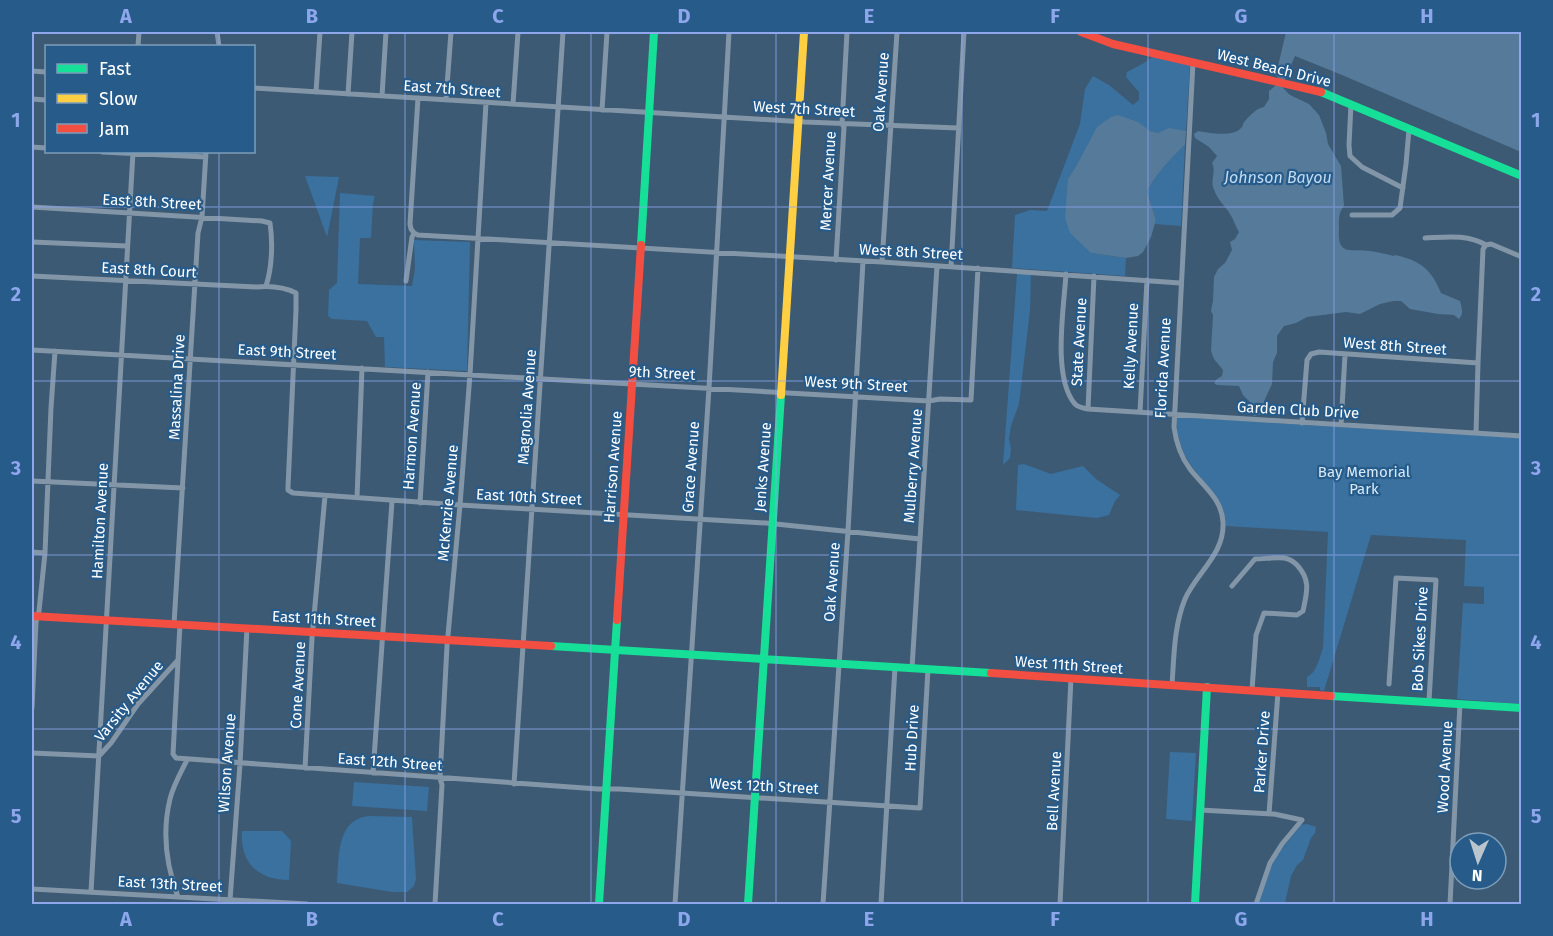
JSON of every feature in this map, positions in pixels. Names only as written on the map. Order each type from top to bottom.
[{"type":"main road","name":"Harrison Avenue","points":[[599,904],[654,32]]},
{"type":"main road","name":"Jenks Avenue","points":[[748,904],[804,32]]},
{"type":"main road","name":"West Beach Drive","points":[[1081,32],[1113,44],[1318,91],[1521,176]]},
{"type":"main road","name":"East 11th Street","points":[[35,616],[615,650]]},
{"type":"main road","name":"West 11th Street","points":[[615,650],[1521,708]]},
{"type":"main road","points":[[1195,904],[1207,687]]},
{"type":"street","points":[[316,92],[320,32]]},
{"type":"street","points":[[348,94],[352,32]]},
{"type":"street","points":[[382,96],[386,32]]},
{"type":"street","points":[[446,100],[451,32]]},
{"type":"street","points":[[513,104],[518,32]]},
{"type":"street","name":"Magnolia Avenue","points":[[514,784],[563,32]]},
{"type":"street","points":[[602,110],[607,32]]},
{"type":"street","name":"Grace Avenue","points":[[675,904],[709,388],[729,32]]},
{"type":"street","name":"Mercer Avenue","points":[[836,260],[847,32]]},
{"type":"street","name":"Oak Avenue","points":[[882,262],[897,32]]},
{"type":"street","points":[[951,267],[964,32]]},
{"type":"street","name":"Florida Avenue","points":[[1172,685],[1175,639],[1181,609],[1196,579],[1218,549],[1223,524],[1222,512],[1218,503],[1190,469],[1180,452],[1175,437],[1180,282],[1193,62]]},
{"type":"street","name":"East 7th Street","points":[[255,88],[649,113]]},
{"type":"street","points":[[418,99],[410,224],[414,233],[640,248]]},
{"type":"street","name":"McKenzie Avenue","points":[[435,904],[447,640],[470,374],[486,103]]},
{"type":"street","points":[[1351,104],[1348,145],[1350,156],[1362,167],[1403,188]]},
{"type":"street","name":"West 7th Street","points":[[649,113],[958,128]]},
{"type":"street","points":[[1352,214],[1392,215],[1400,208],[1409,129]]},
{"type":"street","name":"Hamilton Avenue","points":[[91,892],[133,153]]},
{"type":"street","points":[[170,153],[206,154]]},
{"type":"street","name":"Massalina Drive","points":[[173,754],[190,358],[206,154]]},
{"type":"street","name":"East 8th Street","points":[[32,207],[270,223],[271,255],[266,286]]},
{"type":"street","points":[[406,281],[414,233]]},
{"type":"street","points":[[1425,238],[1463,236],[1477,239],[1486,245],[1491,244],[1521,257]]},
{"type":"street","points":[[32,242],[127,246]]},
{"type":"street","points":[[1476,433],[1483,249],[1486,245]]},
{"type":"street","name":"West 8th Street","points":[[640,248],[1180,282]]},
{"type":"street","name":"Oak Avenue","points":[[823,904],[863,261]]},
{"type":"street","name":"Mulberry Avenue","points":[[912,668],[938,266]]},
{"type":"street","points":[[929,400],[971,400],[978,268]]},
{"type":"street","name":"Garden Club Drive","points":[[1066,274],[1061,355],[1063,374],[1075,403],[1079,407],[1521,436]]},
{"type":"street","name":"East 8th Court","points":[[32,276],[266,286]]},
{"type":"street","name":"State Avenue","points":[[1088,409],[1094,276]]},
{"type":"street","name":"Kelly Avenue","points":[[1140,412],[1147,280]]},
{"type":"street","points":[[266,286],[296,293],[293,364]]},
{"type":"street","name":"East 9th Street","points":[[32,350],[542,379]]},
{"type":"street","points":[[32,708],[35,616],[45,553],[56,351]]},
{"type":"street","name":"West 8th Street","points":[[1302,423],[1307,360],[1311,354],[1320,352],[1478,363]]},
{"type":"street","points":[[1341,424],[1345,355]]},
{"type":"street","name":"East 10th Street","points":[[293,364],[288,487],[290,492],[460,506],[773,524],[920,539]]},
{"type":"street","points":[[357,498],[363,368]]},
{"type":"street","name":"Harmon Avenue","points":[[420,503],[428,372]]},
{"type":"street","name":"9th Street","points":[[542,379],[781,392]]},
{"type":"street","name":"West 9th Street","points":[[781,392],[929,400]]},
{"type":"street","points":[[32,481],[183,488]]},
{"type":"street","name":"Cone Avenue","points":[[305,768],[313,632],[325,496]]},
{"type":"street","name":"Harmon Avenue","points":[[373,773],[392,501]]},
{"type":"street","points":[[32,552],[45,553]]},
{"type":"street","points":[[1232,586],[1255,559],[1283,558],[1293,561],[1303,572],[1307,581],[1304,611],[1297,615],[1264,613],[1256,635],[1252,690]]},
{"type":"street","name":"Bob Sikes Drive","points":[[1389,684],[1396,578],[1436,580],[1429,702]]},
{"type":"street","name":"Wilson Avenue","points":[[230,900],[247,628]]},
{"type":"street","name":"Varsity Avenue","points":[[99,756],[111,743],[138,704],[178,660]]},
{"type":"street","points":[[881,904],[895,667]]},
{"type":"street","name":"Hub Drive","points":[[920,808],[928,669]]},
{"type":"street","name":"Bell Avenue","points":[[1059,904],[1071,678]]},
{"type":"street","name":"Parker Drive","points":[[1269,814],[1278,692]]},
{"type":"street","name":"Wood Avenue","points":[[1450,904],[1460,703]]},
{"type":"street","points":[[32,753],[99,756]]},
{"type":"street","name":"East 12th Street","points":[[173,754],[176,758],[187,760],[607,789]]},
{"type":"street","points":[[178,897],[166,854],[167,817],[170,797],[187,760]]},
{"type":"street","name":"West 12th Street","points":[[607,789],[920,808]]},
{"type":"street","points":[[1200,810],[1269,814],[1302,820],[1269,863],[1256,904]]},
{"type":"street","name":"East 13th Street","points":[[32,889],[178,897],[195,901],[230,900],[307,904]]},
{"type":"green space","points":[[1152,57],[1190,65],[1186,131],[1169,129],[1158,133],[1150,131],[1137,122],[1078,163],[1068,179],[1091,253],[1126,258],[1125,276],[1012,268],[1015,215],[1030,210],[1047,211],[1080,124],[1085,89],[1093,76],[1109,85],[1133,105],[1139,100],[1139,92],[1126,77],[1127,72]]},
{"type":"green space","points":[[1185,145],[1181,226],[1155,224],[1156,220],[1147,191],[1164,166]]},
{"type":"green space","points":[[305,176],[339,177],[327,237]]},
{"type":"green space","points":[[340,193],[375,196],[371,238],[360,238],[358,284],[412,286],[415,269],[414,240],[470,242],[467,371],[385,367],[384,337],[376,337],[367,321],[332,319],[328,316],[329,290],[337,283]]},
{"type":"green space","points":[[1017,274],[1031,274],[1030,310],[1019,404],[1009,439],[1010,458],[1003,465]]},
{"type":"green space","name":"Bay Memorial Park","points":[[1178,417],[1521,438],[1521,704],[1457,699],[1463,603],[1484,604],[1484,587],[1464,586],[1466,540],[1371,535],[1324,691],[1320,690],[1320,687],[1307,687],[1307,677],[1315,669],[1323,648],[1328,532],[1226,526],[1221,504],[1192,466],[1180,444],[1176,420]]},
{"type":"green space","points":[[1024,464],[1051,474],[1083,466],[1096,479],[1120,495],[1109,515],[1097,518],[1016,510],[1018,465]]},
{"type":"green space","points":[[1170,752],[1196,753],[1192,821],[1166,819]]},
{"type":"green space","points":[[354,782],[429,787],[427,811],[352,806]]},
{"type":"green space","points":[[369,816],[412,817],[416,879],[414,886],[407,892],[392,892],[337,883],[339,852],[345,832],[350,824]]},
{"type":"green space","points":[[1301,825],[1316,827],[1315,833],[1303,860],[1291,876],[1285,903],[1258,904],[1274,859]]},
{"type":"green space","points":[[242,831],[282,831],[291,841],[289,880],[268,877],[253,867],[244,852]]},
{"type":"water","name":"Johnson Bayou","points":[[1286,32],[1521,32],[1521,152],[1295,56],[1283,88],[1290,95],[1309,104],[1319,115],[1328,144],[1341,166],[1344,206],[1339,217],[1340,244],[1347,249],[1395,255],[1418,263],[1434,278],[1441,293],[1460,301],[1462,313],[1459,319],[1454,315],[1410,309],[1401,301],[1393,301],[1380,304],[1360,314],[1346,312],[1307,317],[1284,326],[1277,336],[1272,384],[1265,399],[1262,414],[1254,416],[1250,402],[1243,395],[1239,386],[1214,383],[1222,376],[1223,370],[1211,351],[1214,277],[1232,250],[1230,242],[1239,232],[1213,187],[1212,163],[1217,156],[1209,147],[1195,138],[1194,134],[1198,131],[1231,133],[1242,127],[1251,114],[1264,107],[1269,99],[1269,91],[1275,86],[1278,77],[1276,75]]},
{"type":"water","points":[[1118,115],[1138,122],[1150,131],[1158,133],[1169,128],[1186,131],[1185,145],[1164,167],[1147,191],[1156,220],[1151,237],[1143,252],[1138,256],[1126,258],[1091,253],[1070,233],[1065,218],[1068,179],[1097,127]]},
{"type":"traffic: fast","points":[[641,245],[654,32]]},
{"type":"traffic: fast","points":[[1321,92],[1522,176]]},
{"type":"traffic: fast","points":[[748,904],[781,395]]},
{"type":"traffic: fast","points":[[599,904],[617,620]]},
{"type":"traffic: fast","points":[[551,646],[991,673]]},
{"type":"traffic: fast","points":[[1195,904],[1207,687]]},
{"type":"traffic: fast","points":[[1331,696],[1522,708]]},
{"type":"traffic: slow","points":[[781,395],[804,32]]},
{"type":"traffic: jam","points":[[1081,32],[1113,44],[1321,92]]},
{"type":"traffic: jam","points":[[617,620],[641,245]]},
{"type":"traffic: jam","points":[[32,616],[551,646]]},
{"type":"traffic: jam","points":[[991,673],[1331,696]]}]
